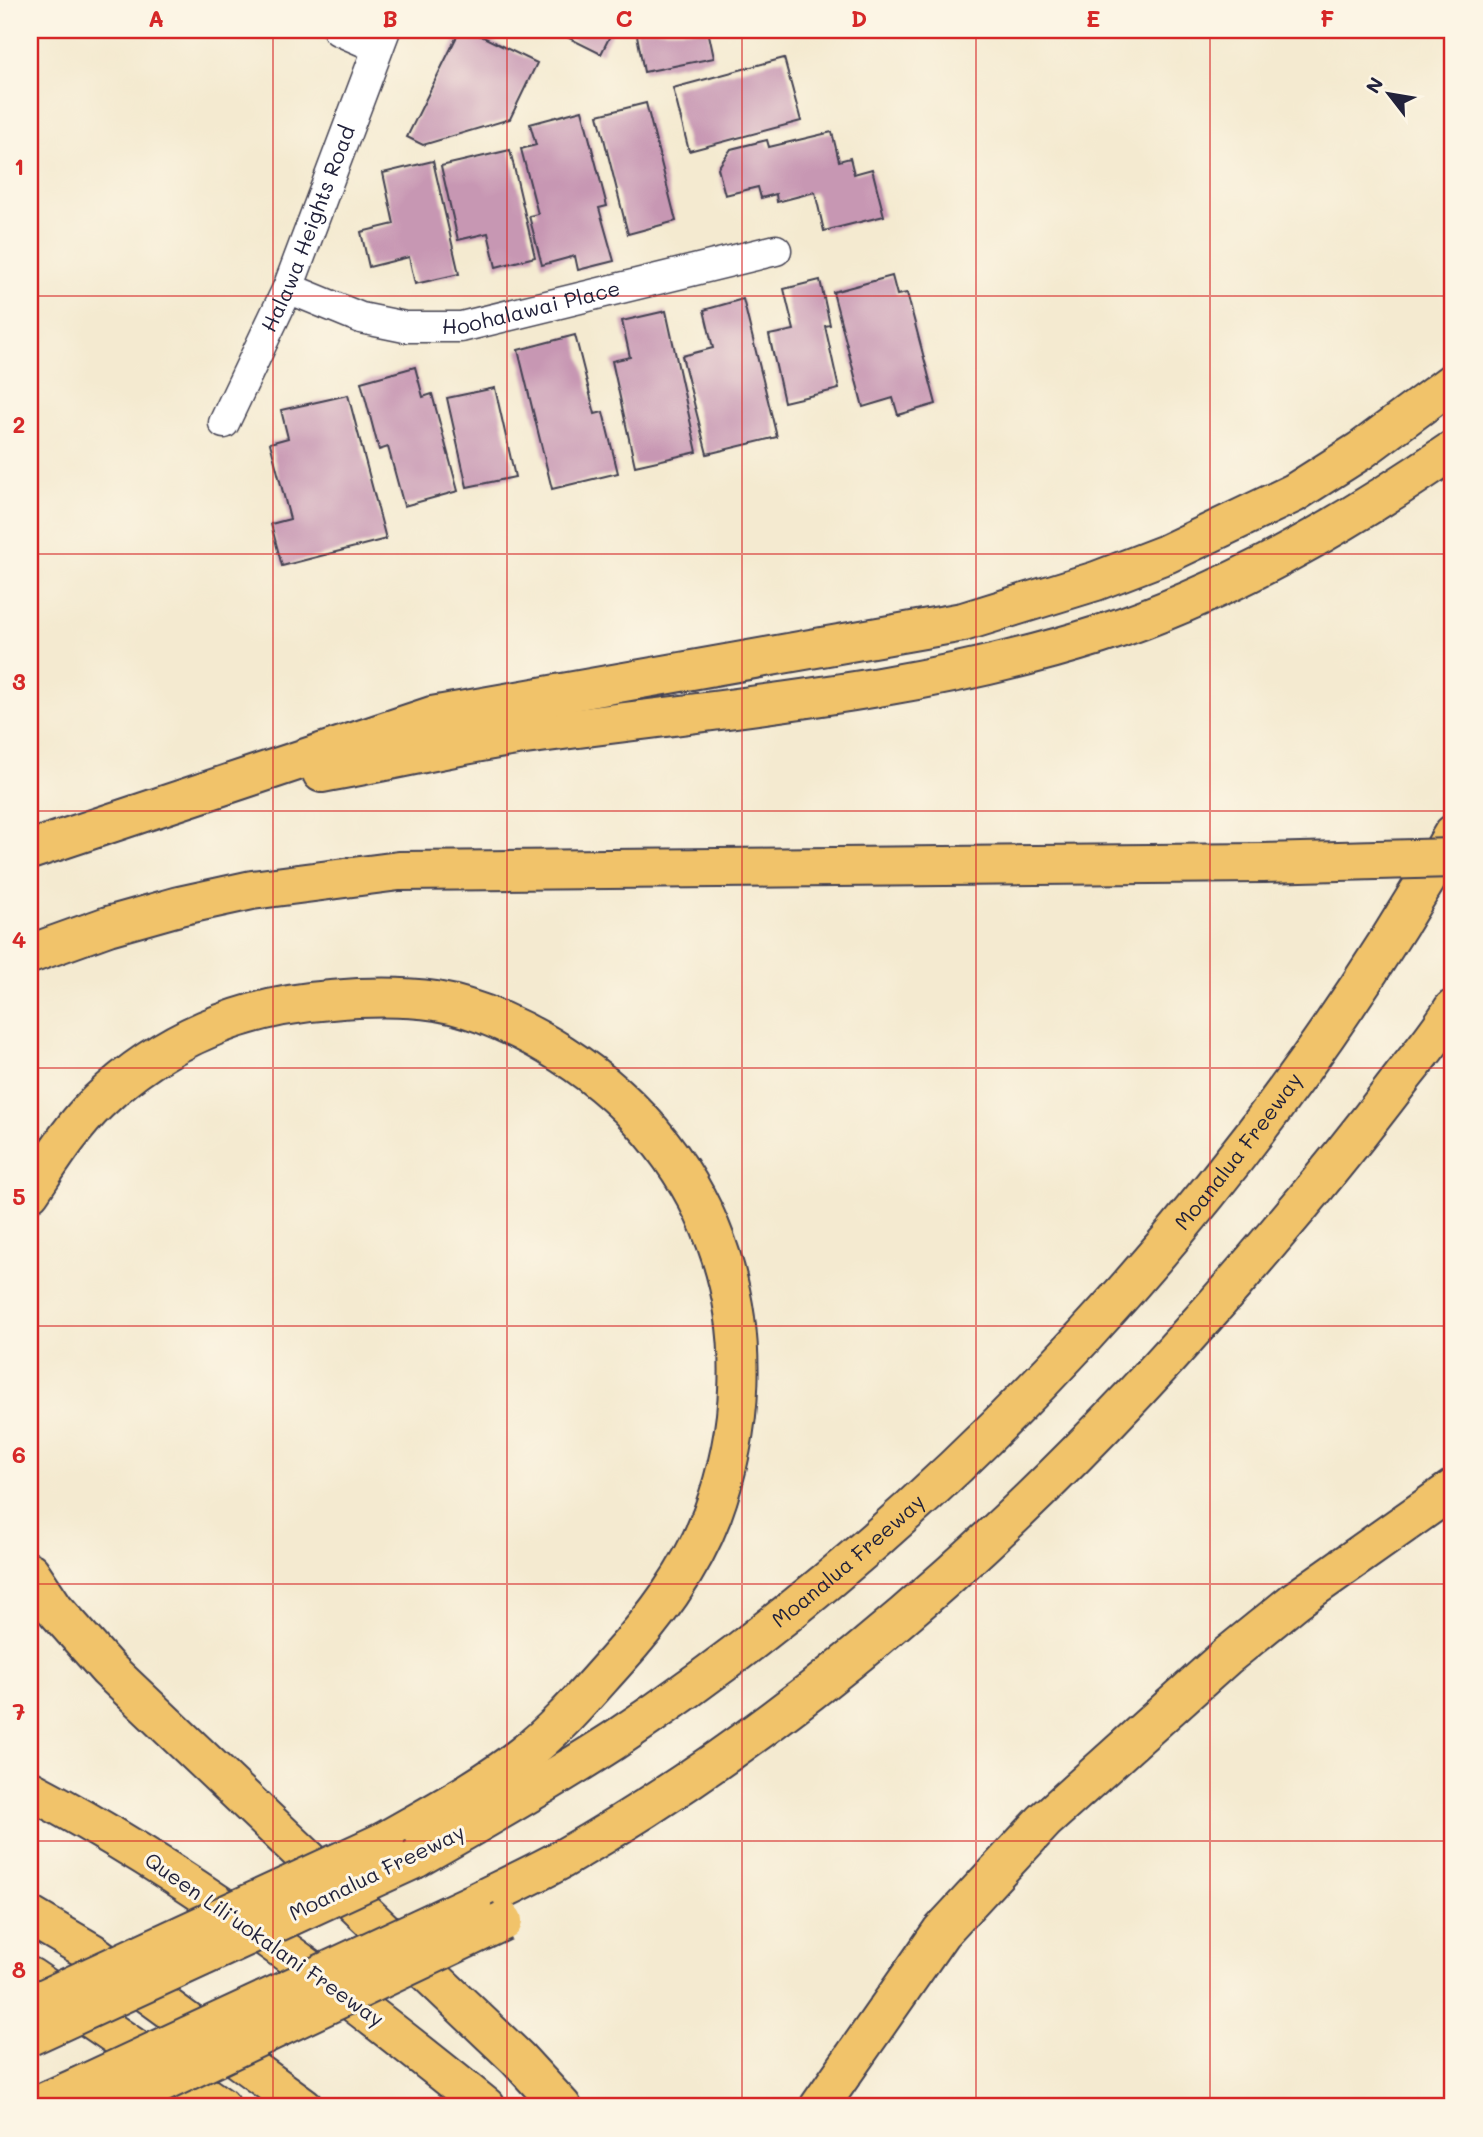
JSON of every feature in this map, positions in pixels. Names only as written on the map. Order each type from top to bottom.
[{"type":"highway","points":[[30,850],[432,716],[963,622],[1096,581],[1178,549],[1294,493],[1360,451],[1453,382]]},
{"type":"highway","points":[[130,818],[316,774],[507,738],[833,696],[937,678],[1013,660],[1101,634],[1193,598],[1276,559],[1370,507],[1453,450]]},
{"type":"highway","name":"Moanalua Freeway","points":[[30,2036],[400,1850],[538,1789],[615,1739],[704,1675],[859,1552],[978,1447],[1150,1260],[1245,1144],[1332,1029],[1408,913],[1453,834]]},
{"type":"highway","points":[[30,954],[108,926],[180,906],[288,884],[398,871],[1453,859]]},
{"type":"highway","points":[[30,1192],[61,1147],[98,1102],[149,1061],[202,1029],[260,1010],[317,1000],[379,996],[439,1002],[488,1016],[545,1043],[597,1076],[635,1110],[668,1150],[698,1196],[722,1253],[735,1316],[737,1385],[731,1445],[712,1514],[685,1573],[639,1636],[584,1696],[524,1755],[456,1800],[400,1850],[30,2005]]},
{"type":"highway","points":[[33,2107],[487,1913],[565,1883],[796,1702],[922,1599],[1033,1499],[1139,1390],[1240,1278],[1341,1157],[1450,1014]]},
{"type":"highway","points":[[819,2107],[941,1932],[1044,1821],[1227,1656],[1296,1600],[1453,1489]]},
{"type":"highway","points":[[30,1572],[54,1608],[108,1669],[518,2059],[562,2107]]},
{"type":"highway","name":"Queen Liliʻuokalani Freeway","points":[[30,1790],[78,1815],[186,1882],[388,2027],[486,2107]]},
{"type":"highway","points":[[111,2107],[487,1913]]},
{"type":"highway","points":[[30,1916],[91,1952],[304,2107]]},
{"type":"highway","points":[[30,1977],[221,2107]]},
{"type":"street","points":[[338,30],[381,39]]},
{"type":"street","name":"Halawa Heights Road","points":[[224,424],[288,288],[381,39]]},
{"type":"street","name":"Hoohalawai Place","points":[[288,288],[361,318],[405,327],[461,327],[776,250]]},
{"type":"building","points":[[460,30],[469,30],[537,63],[510,119],[423,145],[407,137]]},
{"type":"building","points":[[563,30],[613,30],[601,54],[561,34]]},
{"type":"building","points":[[636,30],[708,30],[714,58],[644,72]]},
{"type":"building","points":[[784,58],[801,121],[689,151],[673,88]]},
{"type":"building","points":[[646,103],[676,221],[628,234],[598,115]]},
{"type":"building","points":[[582,110],[607,206],[599,208],[614,261],[578,270],[575,256],[542,265],[529,216],[538,214],[521,149],[536,145],[530,124]]},
{"type":"building","points":[[832,132],[839,161],[850,158],[854,174],[872,169],[884,216],[824,231],[815,192],[777,202],[776,194],[761,198],[758,187],[725,195],[718,168],[731,149],[767,140],[769,147]]},
{"type":"building","points":[[510,150],[535,257],[496,267],[488,233],[458,240],[441,166]]},
{"type":"building","points":[[433,161],[459,274],[415,284],[409,257],[369,267],[361,232],[394,224],[383,173]]},
{"type":"building","points":[[892,276],[897,295],[907,293],[936,404],[898,415],[893,398],[863,407],[833,292]]},
{"type":"building","points":[[820,280],[830,325],[825,326],[839,389],[784,402],[769,335],[794,330],[784,289]]},
{"type":"building","points":[[743,299],[777,437],[707,454],[682,356],[713,348],[704,310]]},
{"type":"building","points":[[666,311],[697,452],[635,466],[612,361],[630,357],[622,321]]},
{"type":"building","points":[[575,335],[595,414],[603,412],[618,473],[552,489],[518,350]]},
{"type":"building","points":[[415,367],[423,397],[432,394],[458,491],[404,506],[388,447],[379,450],[361,382]]},
{"type":"building","points":[[495,388],[515,477],[467,487],[447,398]]},
{"type":"building","points":[[348,395],[386,539],[282,566],[271,524],[290,519],[270,443],[288,438],[281,410]]}]
